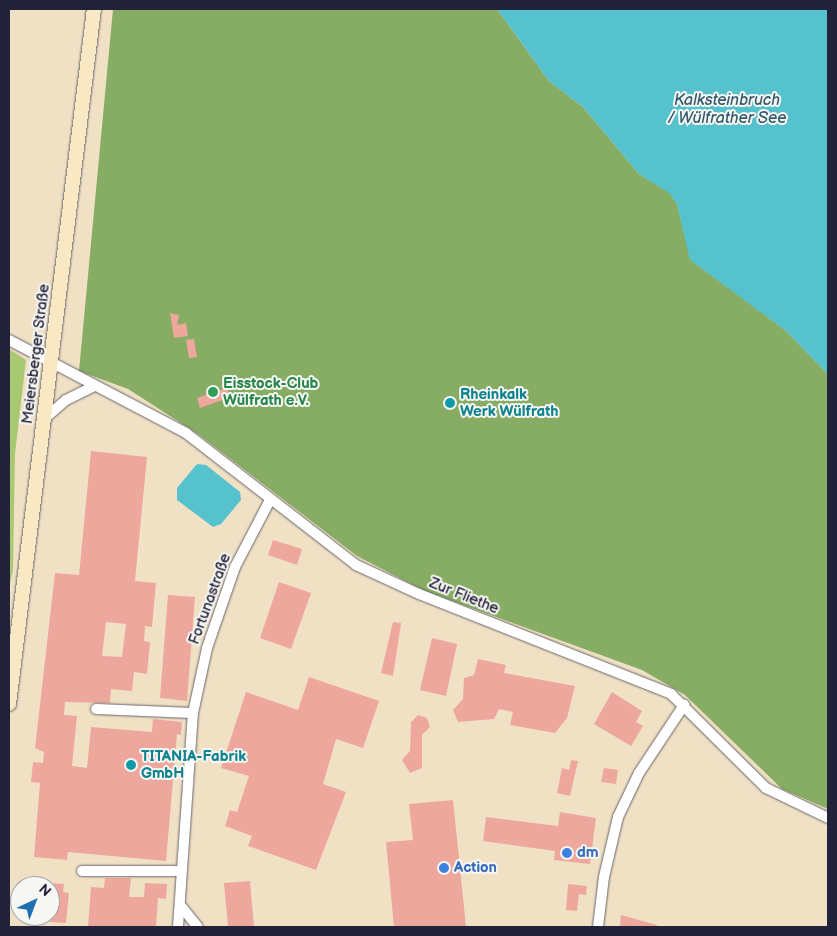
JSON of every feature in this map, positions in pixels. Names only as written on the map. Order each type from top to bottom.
[{"type":"main road","name":"Meiersberger Straße","points":[[9,704],[44,419],[53,364],[94,9]]},
{"type":"street","name":"Zur Fliethe","points":[[9,340],[93,387],[186,433],[332,550],[387,580],[656,687],[684,705],[766,788],[828,818]]},
{"type":"street","points":[[44,419],[66,400],[93,387]]},
{"type":"street","name":"Fortunastraße","points":[[178,927],[180,871],[193,713],[207,648],[235,567],[270,500]]},
{"type":"street","points":[[598,927],[604,877],[618,817],[639,773],[684,705]]},
{"type":"street","points":[[96,709],[193,713]]},
{"type":"street","points":[[82,871],[180,871]]},
{"type":"street","points":[[180,905],[198,927]]},
{"type":"green space","points":[[113,9],[497,9],[549,81],[583,107],[639,174],[669,192],[677,204],[691,260],[785,330],[828,374],[828,809],[782,789],[685,695],[642,670],[425,591],[357,556],[198,434],[128,389],[79,371]]},
{"type":"green space","points":[[9,349],[26,360],[15,454],[13,571],[9,587]]},
{"type":"water","name":"Kalksteinbruch / Wülfrather See","points":[[497,9],[828,9],[828,374],[785,330],[690,260],[677,204],[669,193],[639,174],[583,107],[549,81]]},
{"type":"water","points":[[197,464],[206,465],[240,492],[241,500],[221,524],[213,527],[177,500],[177,488]]},
{"type":"building","points":[[170,313],[179,315],[177,325],[186,323],[188,336],[174,338]]},
{"type":"building","points":[[194,339],[197,357],[189,358],[186,340]]},
{"type":"building","points":[[227,388],[231,397],[200,408],[197,398]]},
{"type":"building","points":[[91,451],[147,457],[135,581],[156,583],[152,627],[145,626],[144,641],[150,642],[147,674],[134,672],[132,691],[111,689],[110,703],[65,702],[64,715],[77,716],[72,766],[87,768],[91,727],[152,732],[153,719],[182,722],[181,735],[177,734],[166,861],[68,852],[67,860],[34,857],[40,783],[31,782],[33,762],[43,763],[44,752],[35,748],[55,573],[79,575]],"holes":[[[106,622],[126,624],[122,657],[102,656]]]},
{"type":"building","points":[[273,540],[302,549],[297,565],[268,555]]},
{"type":"building","points":[[279,582],[311,593],[291,649],[260,638]]},
{"type":"building","points":[[168,595],[195,597],[187,701],[160,698]]},
{"type":"building","points":[[393,622],[401,623],[393,676],[381,673]]},
{"type":"building","points":[[432,638],[457,644],[446,696],[420,690]]},
{"type":"building","points":[[478,659],[506,665],[504,673],[575,686],[567,718],[555,733],[510,725],[513,712],[499,709],[494,719],[458,722],[453,710],[463,699],[464,678],[474,675]]},
{"type":"building","points":[[309,677],[379,701],[363,748],[336,739],[323,784],[346,792],[316,870],[248,846],[252,836],[225,826],[230,810],[237,812],[249,776],[221,768],[246,692],[298,710]]},
{"type":"building","points":[[612,692],[642,711],[636,722],[643,726],[631,746],[594,724]]},
{"type":"building","points":[[418,715],[427,718],[430,727],[422,735],[422,768],[410,773],[402,760],[410,751],[411,722]]},
{"type":"building","points":[[571,760],[578,761],[570,796],[557,793],[562,768],[569,770]]},
{"type":"building","points":[[604,768],[618,770],[616,784],[601,782]]},
{"type":"building","points":[[453,800],[466,927],[394,927],[386,842],[413,840],[409,804]]},
{"type":"building","points":[[560,812],[596,818],[590,864],[554,860],[555,851],[483,841],[486,817],[558,826]]},
{"type":"building","points":[[105,878],[131,878],[129,897],[144,897],[145,883],[167,884],[166,899],[158,898],[156,927],[88,927],[91,887],[104,888]]},
{"type":"building","points":[[250,881],[254,927],[228,927],[224,883]]},
{"type":"building","points":[[60,884],[64,884],[63,892],[69,893],[66,923],[60,923]]},
{"type":"building","points":[[568,884],[587,886],[586,895],[579,894],[577,911],[566,910]]},
{"type":"building","points":[[621,915],[657,925],[657,927],[620,927]]},
{"type":"place","name":"Eisstock-Club Wülfrath e.V.","points":[[213,392]]},
{"type":"place","name":"Rheinkalk Werk Wülfrath","points":[[450,403]]},
{"type":"place","name":"TITANIA-Fabrik GmbH","points":[[131,765]]},
{"type":"place","name":"dm","points":[[567,853]]},
{"type":"place","name":"Action","points":[[444,868]]}]
